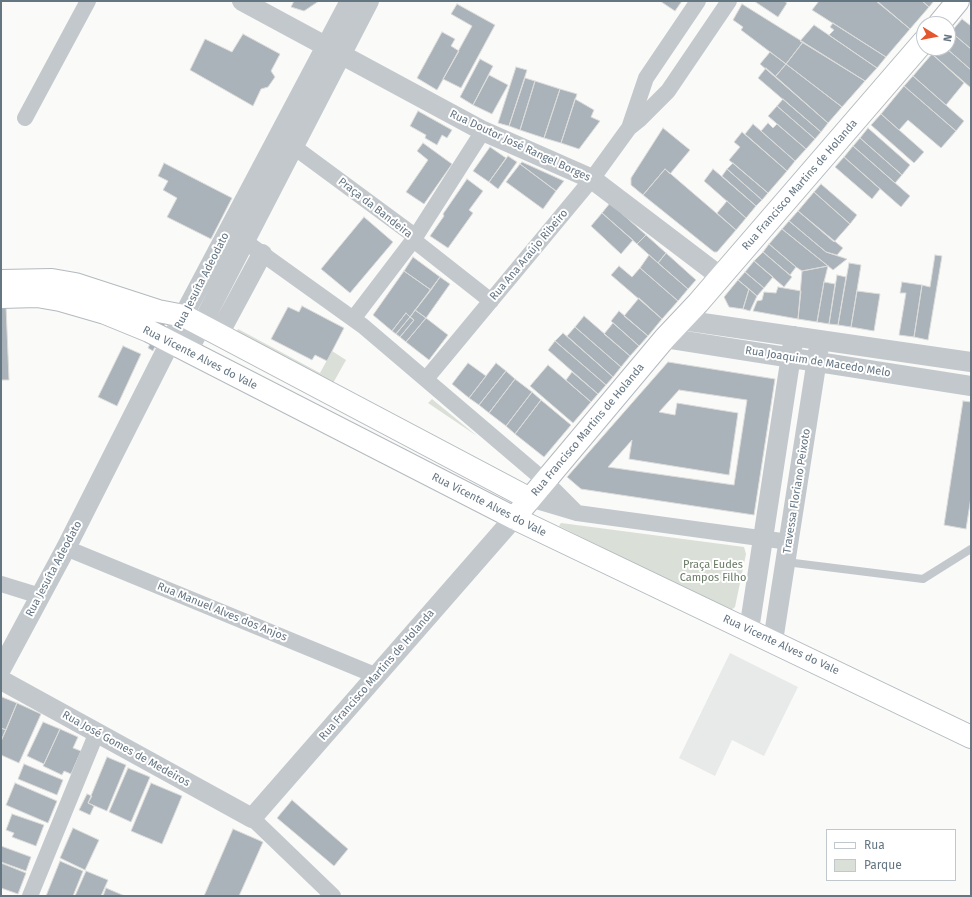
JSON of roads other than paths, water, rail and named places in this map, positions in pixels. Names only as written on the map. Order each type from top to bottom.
[{"type":"main road","points":[[946,16],[958,1]]},
{"type":"main road","name":"Rua Francisco Martins de Holanda","points":[[514,518],[665,338],[721,278],[916,50]]},
{"type":"main road","name":"Rua Vicente Alves do Vale","points":[[1,281],[52,280],[75,284],[201,325],[530,499]]},
{"type":"main road","name":"Rua Vicente Alves do Vale","points":[[1,297],[37,296],[60,300],[105,313],[149,331],[514,518],[971,737]]},
{"type":"street","points":[[25,118],[88,1]]},
{"type":"street","name":"Rua Doutor José Rangel Borges","points":[[242,1],[484,131],[592,179],[721,278]]},
{"type":"street","name":"Rua Jesuíta Adeodato","points":[[237,235],[294,147],[333,51],[350,1]]},
{"type":"street","name":"Rua Jesuíta Adeodato","points":[[201,325],[237,235],[333,51],[369,1]]},
{"type":"street","name":"Rua Ana Araújo Ribeiro","points":[[629,128],[646,78],[698,1]]},
{"type":"street","name":"Rua Ana Araújo Ribeiro","points":[[426,379],[592,179],[629,128],[668,91],[722,3]]},
{"type":"street","points":[[353,319],[414,239],[484,131]]},
{"type":"street","name":"Praça da Bandeira","points":[[294,147],[412,234],[416,242],[491,301]]},
{"type":"street","points":[[237,235],[353,319],[426,379],[544,481],[577,512]]},
{"type":"street","name":"Rua Jesuíta Adeodato","points":[[1,669],[66,548],[179,347],[201,325],[262,254]]},
{"type":"street","name":"Rua Joaquim de Macedo Melo","points":[[682,320],[971,362]]},
{"type":"street","points":[[749,630],[794,336]]},
{"type":"street","name":"Rua Joaquim de Macedo Melo","points":[[665,338],[971,386]]},
{"type":"street","name":"Travessa Floriano Peixoto","points":[[773,641],[820,340]]},
{"type":"street","points":[[344,431],[357,408]]},
{"type":"street","points":[[421,471],[433,448]]},
{"type":"street","points":[[776,451],[803,456]]},
{"type":"street","points":[[530,499],[577,512],[789,542]]},
{"type":"street","name":"Rua Francisco Martins de Holanda","points":[[252,818],[514,518]]},
{"type":"street","name":"Rua Manuel Alves dos Anjos","points":[[66,548],[377,676]]},
{"type":"street","points":[[1,584],[40,596]]},
{"type":"street","name":"Rua José Gomes de Medeiros","points":[[1,680],[252,818]]},
{"type":"street","points":[[30,896],[97,732]]},
{"type":"street","points":[[252,818],[333,896]]},
{"type":"lane","points":[[786,562],[923,579],[971,549]]},
{"type":"park label","name":"Praça Eudes Campos Filho","points":[[713,571]]}]
